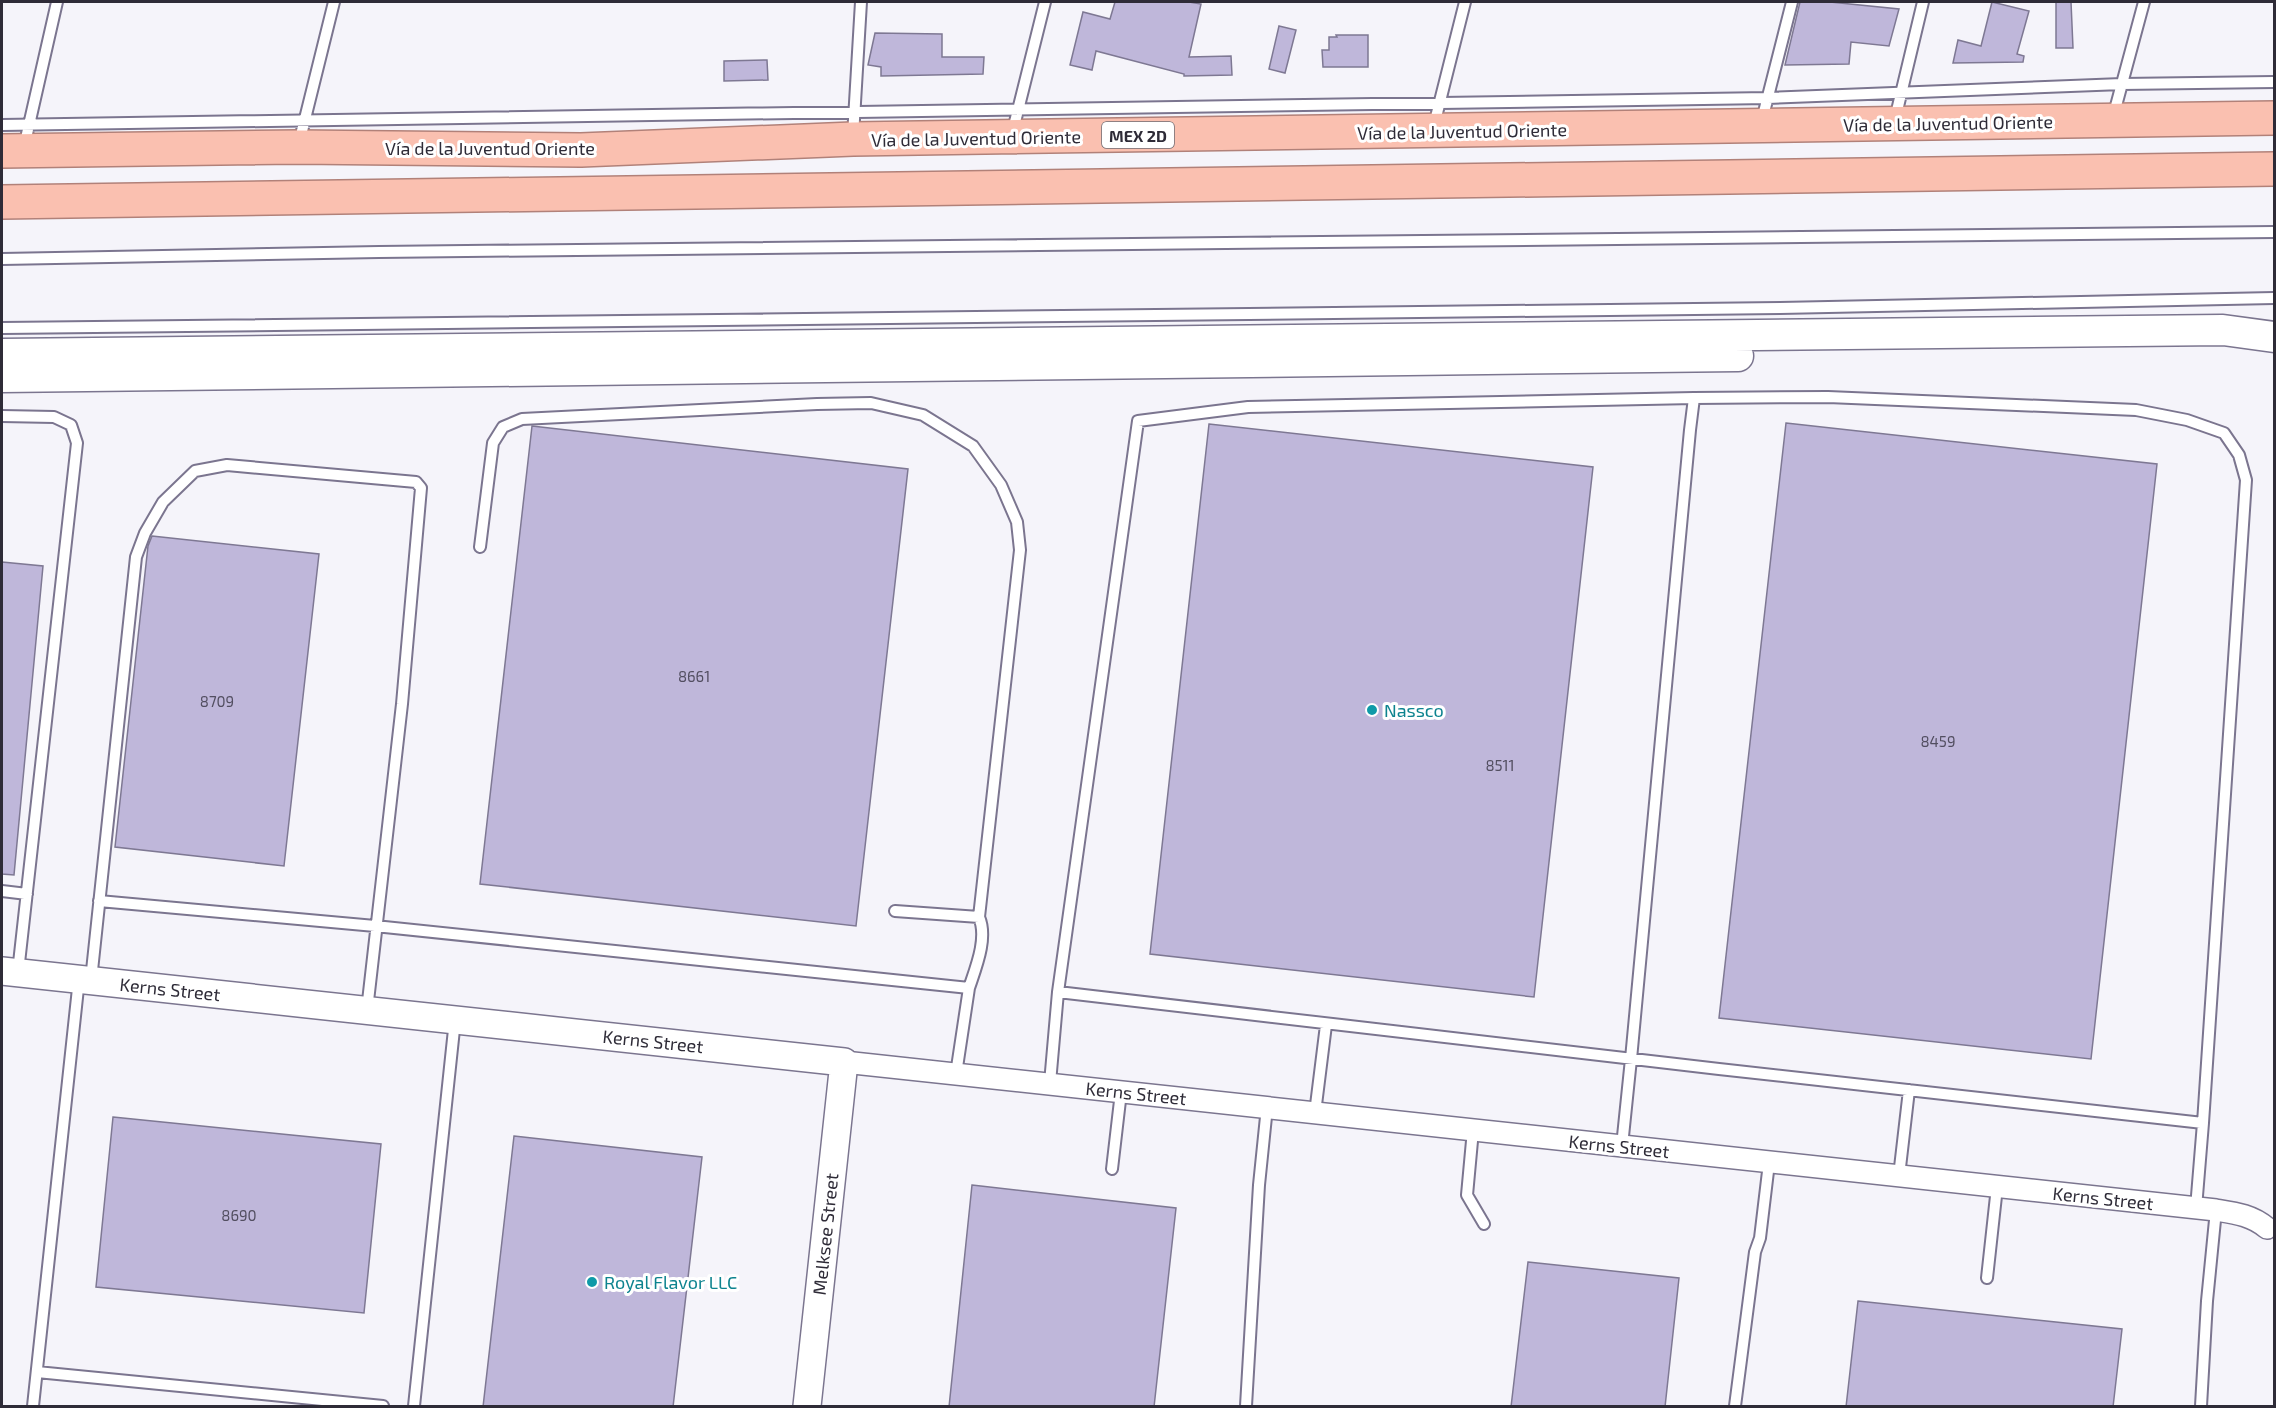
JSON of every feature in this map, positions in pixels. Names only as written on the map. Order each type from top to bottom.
[{"type":"highway","name":"Vía de la Juventud Oriente","points":[[18,142],[301,133],[381,147],[581,150],[853,125],[1897,110],[2112,121],[2274,118]]},
{"type":"highway","points":[[381,147],[409,156],[454,164],[461,176],[460,182],[452,188],[383,198]]},
{"type":"highway","points":[[581,150],[564,154],[501,159],[494,163],[490,173],[491,180],[497,186],[565,187],[583,194]]},
{"type":"highway","points":[[2,202],[2274,169]]},
{"type":"main road","points":[[2,354],[2223,330],[2274,337]]},
{"type":"main road","points":[[2,377],[2243,350],[2274,345]]},
{"type":"street","name":"Kerns Street","points":[[10,972],[2206,1209],[2239,1213],[2259,1221],[2267,1228]]},
{"type":"street","name":"Melksee Street","points":[[807,1407],[844,1062]]},
{"type":"lane","points":[[18,142],[57,2]]},
{"type":"lane","points":[[334,2],[301,133],[853,125],[861,2]]},
{"type":"lane","points":[[1015,123],[1045,2]]},
{"type":"lane","points":[[1436,117],[1465,2]]},
{"type":"lane","points":[[1764,111],[1792,2]]},
{"type":"lane","points":[[1923,2],[1897,110],[2122,84],[2274,82]]},
{"type":"lane","points":[[2112,121],[2144,2]]},
{"type":"lane","points":[[2,125],[18,142]]},
{"type":"lane","points":[[2,259],[403,252],[2274,232]]},
{"type":"lane","points":[[2,328],[1792,308],[2274,298]]},
{"type":"lane","points":[[1050,1083],[1058,992],[1138,421],[1248,408],[1828,397],[2136,410],[2187,420],[2224,433],[2240,454],[2246,480],[2203,1123],[2207,1301],[2201,1407]]},
{"type":"lane","points":[[1622,1146],[1694,398]]},
{"type":"lane","points":[[480,547],[493,443],[503,427],[522,418],[871,403],[923,415],[973,446],[1000,485],[1017,522],[1020,550],[979,917],[983,926],[978,958],[969,988],[956,1074]]},
{"type":"lane","points":[[2,416],[54,417],[71,425],[77,442],[27,894],[10,972]]},
{"type":"lane","points":[[33,1407],[85,979],[99,902],[136,557],[145,533],[163,502],[195,471],[227,465],[416,482],[421,488],[402,704],[367,1010]]},
{"type":"lane","points":[[2,891],[27,894]]},
{"type":"lane","points":[[99,902],[375,926],[969,988]]},
{"type":"lane","points":[[896,911],[979,917]]},
{"type":"lane","points":[[1058,992],[1326,1025],[2203,1123]]},
{"type":"lane","points":[[414,1407],[455,1019]]},
{"type":"lane","points":[[1316,1113],[1326,1025]]},
{"type":"lane","points":[[1899,1176],[1909,1090]]},
{"type":"lane","points":[[1112,1169],[1120,1092]]},
{"type":"lane","points":[[1246,1407],[1259,1185],[1267,1107]]},
{"type":"lane","points":[[1473,1130],[1467,1196],[1484,1224]]},
{"type":"lane","points":[[1735,1407],[1769,1162]]},
{"type":"lane","points":[[1987,1278],[1997,1187]]},
{"type":"lane","points":[[37,1372],[383,1407]]},
{"type":"building","points":[[1115,2],[1201,4],[1189,57],[1231,56],[1232,75],[1184,76],[1184,74],[1096,51],[1092,70],[1070,65],[1083,12],[1110,19]]},
{"type":"building","points":[[1800,2],[1830,2],[1899,9],[1889,46],[1851,42],[1849,64],[1785,65]]},
{"type":"building","points":[[1992,2],[2029,11],[2017,54],[2024,56],[2023,62],[1953,63],[1958,40],[1981,46]]},
{"type":"building","points":[[2056,2],[2071,2],[2073,48],[2056,48]]},
{"type":"building","points":[[1279,26],[1296,30],[1285,73],[1269,69]]},
{"type":"building","points":[[875,33],[942,34],[942,57],[984,57],[983,74],[881,76],[881,67],[868,65]]},
{"type":"building","points":[[1336,35],[1368,35],[1368,67],[1323,67],[1322,50],[1329,50],[1329,37],[1337,37]]},
{"type":"building","points":[[767,60],[768,80],[724,81],[724,61]]},
{"type":"building","points":[[1786,423],[2157,464],[2091,1059],[1719,1018]]},
{"type":"building","name":"Nassco","points":[[1209,424],[1593,467],[1534,997],[1150,954]]},
{"type":"building","points":[[532,426],[908,469],[856,926],[480,884]]},
{"type":"building","points":[[152,536],[319,554],[284,866],[115,847],[148,546]]},
{"type":"building","points":[[2,562],[43,566],[14,875],[2,874]]},
{"type":"building","points":[[113,1117],[381,1144],[364,1313],[96,1287]]},
{"type":"building","name":"Royal Flavor LLC","points":[[514,1136],[702,1157],[673,1407],[483,1407]]},
{"type":"building","points":[[972,1185],[1176,1208],[1154,1407],[949,1407]]},
{"type":"building","points":[[1528,1262],[1679,1278],[1665,1407],[1511,1407]]},
{"type":"building","points":[[1858,1301],[2122,1329],[2113,1407],[1846,1407]]},
{"type":"place","name":"Nassco","points":[[1372,710]]},
{"type":"place","name":"Royal Flavor LLC","points":[[592,1282]]}]
